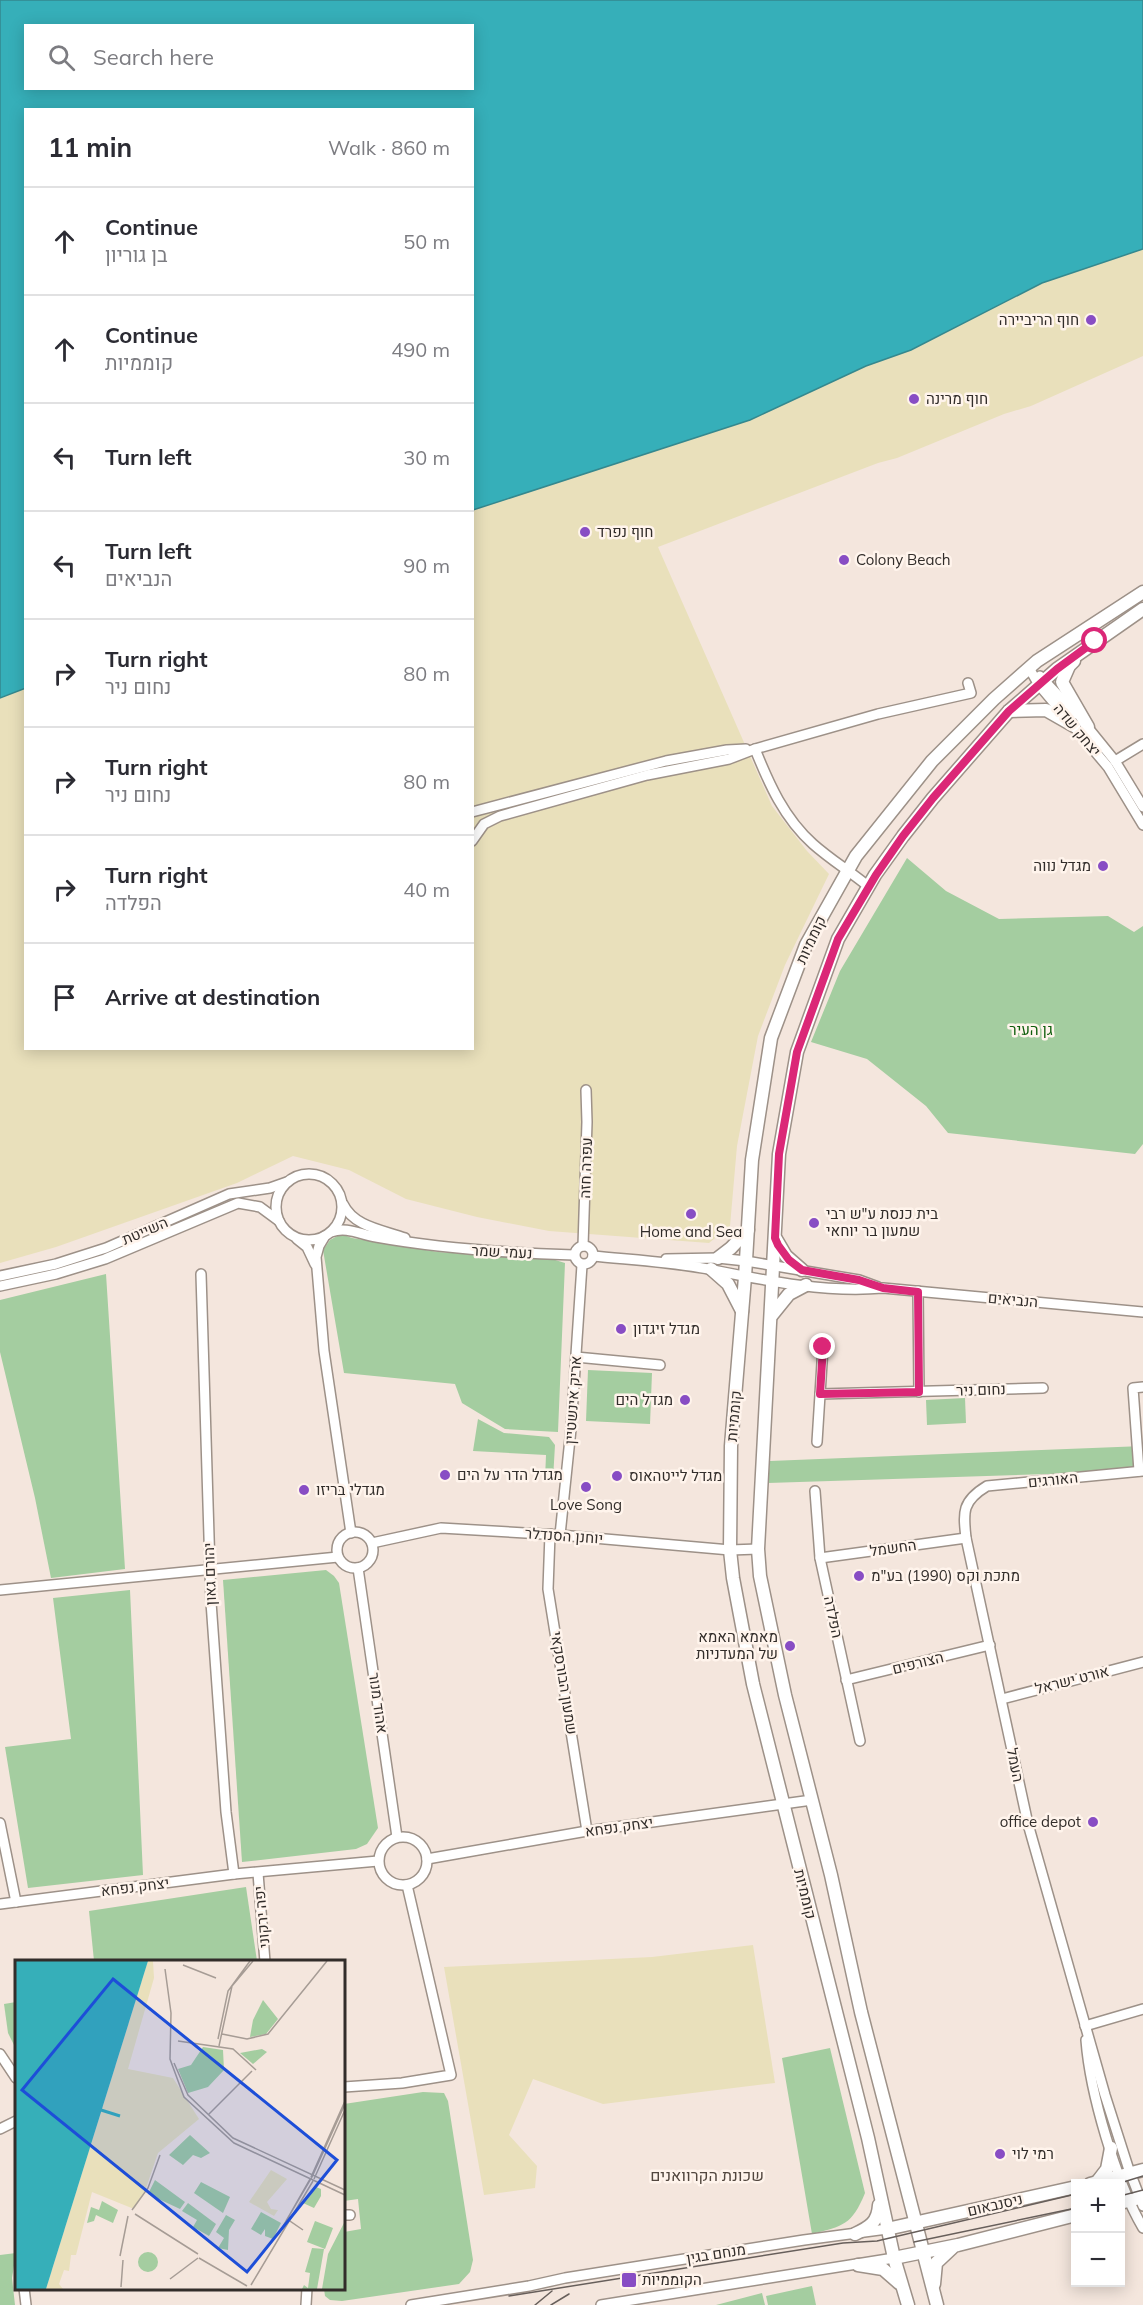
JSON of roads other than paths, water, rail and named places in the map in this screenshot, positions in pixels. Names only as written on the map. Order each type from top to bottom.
[{"type":"main road","name":"קוממיות","points":[[908,2305],[894,2258],[753,1684],[733,1578],[730,1550],[731,1446],[746,1277],[752,1160],[771,1038],[806,945],[856,856],[932,761],[994,699],[1055,648],[1143,592]]},
{"type":"main road","points":[[1088,727],[1062,682],[1069,666],[1095,641],[1143,609]]},
{"type":"main road","name":"קוממיות","points":[[937,2305],[861,2012],[831,1875],[777,1658],[760,1576],[758,1549],[779,1154],[797,1052],[838,939],[869,887],[933,798],[1009,711],[1095,641]]},
{"type":"main road","points":[[1009,711],[1046,710],[1074,726]]},
{"type":"main road","points":[[718,1258],[748,1230]]},
{"type":"main road","points":[[775,1238],[786,1256],[802,1270]]},
{"type":"main road","points":[[711,1269],[728,1284],[743,1311]]},
{"type":"main road","points":[[772,1316],[789,1294],[806,1285]]},
{"type":"main road","points":[[1097,2179],[1107,2169],[1111,2148]]},
{"type":"main road","points":[[1109,2179],[1143,2170]]},
{"type":"main road","name":"ניסנבאום","points":[[915,2224],[1071,2188]]},
{"type":"main road","points":[[855,2234],[876,2220],[880,2194]]},
{"type":"main road","name":"ניסנבאום","points":[[923,2253],[1071,2216]]},
{"type":"main road","name":"מנחם בגין","points":[[887,2229],[915,2224]]},
{"type":"main road","points":[[933,2292],[936,2263],[958,2245]]},
{"type":"main road","name":"מנחם בגין","points":[[894,2258],[923,2253]]},
{"type":"main road","points":[[858,2265],[883,2269],[893,2276],[903,2288]]},
{"type":"street","name":"יצחק שדה","points":[[1029,668],[1088,727],[1115,761],[1143,807]]},
{"type":"street","name":"יצחק שדה","points":[[1042,682],[1108,767],[1143,825]]},
{"type":"street","points":[[474,838],[484,824],[500,816],[647,775],[729,759],[754,749],[878,714],[971,693],[968,683]]},
{"type":"street","points":[[1115,761],[1143,744]]},
{"type":"street","points":[[754,749],[772,791],[789,818],[812,843],[869,887]]},
{"type":"street","points":[[474,812],[666,761],[727,750],[754,749]]},
{"type":"street","name":"עפרה חזה","points":[[583,1246],[586,1090]]},
{"type":"street","points":[[317,1266],[307,1247],[288,1233],[279,1221],[276,1208],[277,1198],[287,1182],[302,1174],[322,1176],[338,1190],[342,1199],[341,1217],[319,1246],[317,1266],[324,1352],[351,1533]]},
{"type":"street","name":"השייטת","points":[[0,1276],[56,1264],[106,1248],[229,1194],[270,1188],[287,1182]]},
{"type":"street","name":"נעמי שמר","points":[[342,1199],[348,1213],[358,1221],[430,1246]]},
{"type":"street","name":"השייטת","points":[[0,1287],[56,1274],[105,1259],[238,1203],[260,1207],[279,1221]]},
{"type":"street","name":"נעמי שמר","points":[[328,1234],[343,1228],[372,1237],[430,1246],[489,1252],[574,1255]]},
{"type":"street","points":[[297,1238],[316,1240],[328,1234]]},
{"type":"street","points":[[583,1246],[591,1250],[593,1256],[589,1263],[582,1265],[576,1261],[574,1255],[577,1249],[583,1246]]},
{"type":"street","points":[[593,1256],[711,1269],[773,1280]]},
{"type":"street","points":[[635,1260],[718,1258],[746,1261]]},
{"type":"street","name":"הנביאים","points":[[746,1261],[859,1280],[883,1288]]},
{"type":"street","name":"אריק אינשטיין","points":[[561,1535],[582,1265]]},
{"type":"street","name":"יהורם גאון","points":[[201,1274],[210,1570],[226,1812],[234,1874]]},
{"type":"street","name":"הנביאים","points":[[773,1280],[856,1290],[883,1288],[1143,1312]]},
{"type":"street","points":[[918,1292],[919,1392]]},
{"type":"street","points":[[817,1443],[823,1347]]},
{"type":"street","points":[[576,1358],[660,1365]]},
{"type":"street","points":[[1141,1471],[1133,1388],[1143,1387]]},
{"type":"street","name":"נחום ניר","points":[[820,1394],[1043,1388]]},
{"type":"street","name":"האורגים","points":[[968,1501],[987,1486],[1141,1471]]},
{"type":"street","name":"הפלדה","points":[[815,1491],[820,1558],[860,1741]]},
{"type":"street","name":"העמל","points":[[968,1501],[964,1515],[966,1538],[1028,1824],[1125,2175]]},
{"type":"street","name":"יוחנן הסנדלר","points":[[372,1543],[441,1528],[549,1534],[730,1550],[758,1549]]},
{"type":"street","points":[[351,1533],[363,1534],[372,1543],[372,1557],[364,1566],[358,1568],[346,1566],[338,1557],[338,1543],[351,1533]]},
{"type":"street","name":"שמעון הבורסקאי","points":[[549,1534],[548,1589],[587,1832]]},
{"type":"street","name":"החשמל","points":[[820,1558],[966,1538]]},
{"type":"street","points":[[0,1590],[338,1557]]},
{"type":"street","name":"אהוד מנור","points":[[358,1568],[397,1837]]},
{"type":"street","name":"הצורפים","points":[[846,1680],[990,1645]]},
{"type":"street","name":"אורט ישראל","points":[[1002,1698],[1143,1662]]},
{"type":"street","name":"יצחק נפחא","points":[[427,1859],[587,1832],[812,1800]]},
{"type":"street","points":[[0,1823],[16,1902]]},
{"type":"street","points":[[406,1836],[421,1844],[427,1859],[422,1877],[407,1885],[399,1885],[384,1876],[378,1861],[380,1851],[385,1844],[397,1837],[406,1836]]},
{"type":"street","name":"יצחק נפחא","points":[[0,1904],[234,1874],[378,1861]]},
{"type":"street","name":"יפה ירקוני","points":[[258,1873],[265,1960]]},
{"type":"street","points":[[345,2087],[402,2083],[451,2075],[407,1885]]},
{"type":"street","points":[[1085,2026],[1143,2009]]},
{"type":"street","name":"העמל","points":[[1085,2026],[1087,2057],[1093,2084],[1111,2148],[1125,2175]]},
{"type":"street","points":[[0,2054],[15,2076]]},
{"type":"street","points":[[0,2129],[15,2122]]},
{"type":"street","points":[[1125,2175],[1143,2228]]},
{"type":"street","name":"מנחם בגין","points":[[411,2305],[565,2278],[887,2229]]},
{"type":"street","name":"מנחם בגין","points":[[601,2305],[894,2258]]},
{"type":"street","points":[[24,2290],[26,2305]]},
{"type":"street","points":[[306,2305],[307,2290]]},
{"type":"street","points":[[307,2290],[315,2305]]},
{"type":"water","points":[[0,0],[1143,0],[1143,249],[1042,283],[911,350],[866,366],[750,420],[474,510],[474,108],[24,108],[24,689],[0,698]]},
{"type":"tram line","points":[[1125,2182],[1143,2176]]},
{"type":"tram line","points":[[1125,2195],[1143,2190]]},
{"type":"tram line","points":[[509,2296],[843,2243],[877,2241],[1071,2195]]},
{"type":"tram line","points":[[914,2242],[1071,2209]]},
{"type":"tram line","points":[[535,2305],[552,2291]]},
{"type":"tram line","points":[[551,2305],[569,2294]]},
{"type":"place","name":"חוף הריביירה","points":[[1091,320]]},
{"type":"place","name":"חוף מרינה","points":[[914,399]]},
{"type":"place","name":"חוף נפרד","points":[[585,532]]},
{"type":"place","name":"Colony Beach","points":[[844,560]]},
{"type":"place","name":"מגדל נווה","points":[[1103,866]]},
{"type":"place","name":"Home and Sea","points":[[691,1214]]},
{"type":"place","name":"בית כנסת ע\"ש רבי שמעון בר יוחאי","points":[[814,1223]]},
{"type":"place","name":"מגדל זיגדון","points":[[621,1329]]},
{"type":"place","name":"מגדל הים","points":[[685,1400]]},
{"type":"place","name":"מגדל הדר על הים","points":[[445,1475]]},
{"type":"place","name":"מגדל לייטהאוס","points":[[617,1476]]},
{"type":"place","name":"Love Song","points":[[586,1487]]},
{"type":"place","name":"מגדלי בריזו","points":[[304,1490]]},
{"type":"place","name":"מתכת וקס (1990) בע\"מ","points":[[859,1576]]},
{"type":"place","name":"מאמא האמא של המעדניות","points":[[790,1646]]},
{"type":"place","name":"office depot","points":[[1093,1822]]},
{"type":"place","name":"רמי לוי","points":[[1000,2154]]},
{"type":"place","name":"הקוממיות","points":[[629,2280]]},
{"type":"district","name":"שכונת הקרוואנים","points":[[707,2175]]},
{"type":"park label","name":"גן העיר","points":[[1031,1030]]}]
